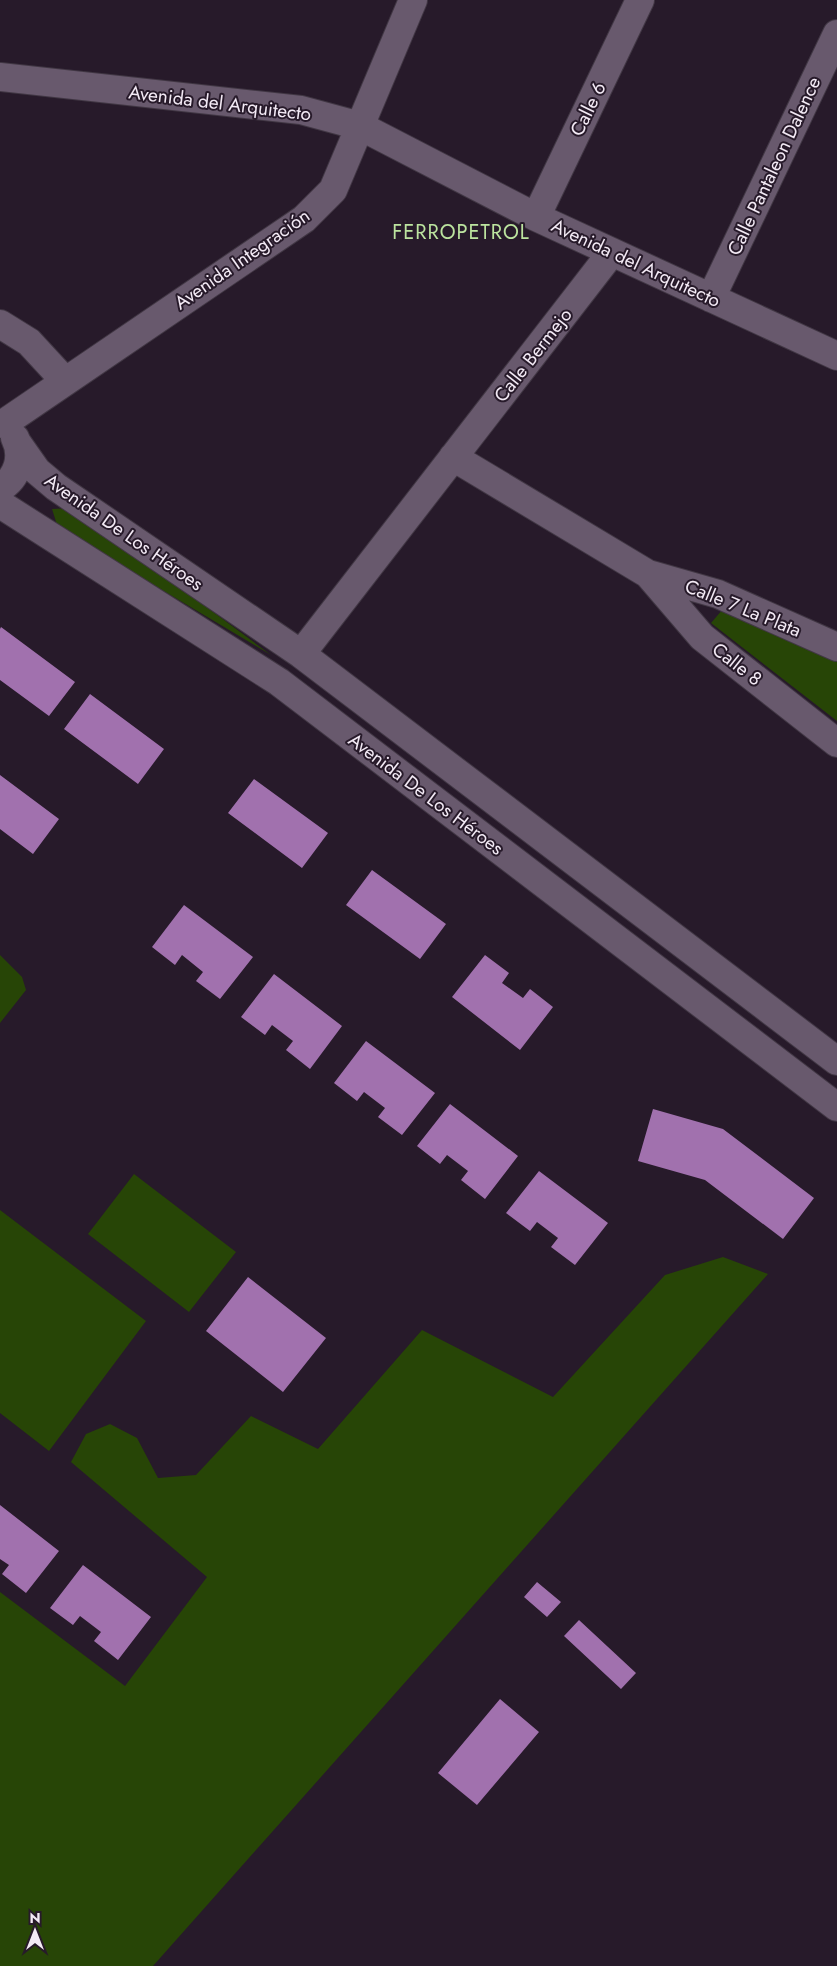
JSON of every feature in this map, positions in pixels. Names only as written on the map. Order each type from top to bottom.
[{"type":"street","name":"Calle 6","points":[[536,217],[640,0]]},
{"type":"street","name":"Avenida Integración","points":[[7,430],[65,381],[304,219],[333,190],[410,1]]},
{"type":"street","name":"Calle Pantaleon Dalence","points":[[711,298],[837,34]]},
{"type":"street","name":"Avenida del Arquitecto","points":[[0,76],[300,110],[360,126],[536,217],[837,356]]},
{"type":"street","name":"Calle Bermejo","points":[[301,654],[612,252]]},
{"type":"street","points":[[0,324],[29,342],[65,381]]},
{"type":"street","points":[[0,488],[11,479],[17,468],[20,456],[7,430]]},
{"type":"street","name":"Avenida De Los Héroes","points":[[7,430],[37,471],[56,487],[301,654],[837,1061]]},
{"type":"street","points":[[453,457],[648,574]]},
{"type":"street","name":"Avenida De Los Héroes","points":[[0,504],[279,682],[837,1107]]},
{"type":"street","name":"Calle 7 La Plata","points":[[648,574],[718,594],[837,647]]},
{"type":"street","name":"Calle 8","points":[[648,574],[702,637],[837,743]]},
{"type":"green space","points":[[73,508],[271,655],[58,528],[52,509]]},
{"type":"green space","points":[[723,609],[837,661],[837,721],[711,623]]},
{"type":"green space","points":[[0,955],[22,977],[26,990],[0,1023]]},
{"type":"green space","points":[[134,1174],[236,1252],[189,1312],[88,1234]]},
{"type":"green space","points":[[0,1210],[146,1321],[49,1451],[0,1413]]},
{"type":"green space","points":[[723,1257],[768,1274],[153,1966],[0,1966],[0,1592],[125,1686],[207,1577],[71,1462],[86,1434],[110,1424],[137,1438],[158,1478],[196,1475],[251,1416],[318,1449],[422,1330],[553,1397],[665,1275]]},
{"type":"building","points":[[1,627],[75,682],[49,716],[0,680]]},
{"type":"building","points":[[90,694],[164,749],[138,784],[64,729]]},
{"type":"building","points":[[0,775],[59,819],[33,854],[0,829]]},
{"type":"building","points":[[254,779],[328,833],[302,868],[228,813]]},
{"type":"building","points":[[372,870],[446,924],[420,959],[346,905]]},
{"type":"building","points":[[184,905],[253,957],[220,999],[196,981],[203,972],[182,955],[175,965],[152,947]]},
{"type":"building","points":[[485,955],[509,973],[502,983],[523,998],[530,989],[553,1007],[520,1050],[452,997]]},
{"type":"building","points":[[274,974],[342,1026],[310,1069],[286,1050],[293,1041],[272,1025],[265,1035],[241,1017]]},
{"type":"building","points":[[366,1041],[435,1093],[402,1135],[378,1117],[385,1108],[364,1092],[357,1101],[334,1083]]},
{"type":"building","points":[[450,1104],[518,1156],[485,1199],[461,1180],[468,1171],[447,1155],[440,1164],[417,1146]]},
{"type":"building","points":[[653,1109],[723,1129],[814,1198],[783,1239],[705,1180],[638,1161]]},
{"type":"building","points":[[539,1171],[608,1223],[575,1265],[551,1247],[558,1238],[537,1222],[530,1231],[506,1213]]},
{"type":"building","points":[[248,1277],[326,1338],[283,1392],[206,1331]]},
{"type":"building","points":[[0,1505],[59,1551],[26,1593],[2,1574],[9,1565],[0,1559]]},
{"type":"building","points":[[83,1565],[151,1617],[118,1660],[94,1641],[101,1632],[80,1616],[73,1625],[50,1608]]},
{"type":"building","points":[[537,1582],[561,1602],[547,1617],[524,1597]]},
{"type":"building","points":[[579,1620],[636,1673],[621,1689],[564,1636]]},
{"type":"building","points":[[500,1699],[539,1732],[477,1805],[438,1773]]},
{"type":"district","name":"FERROPETROL","points":[[461,232]]}]
